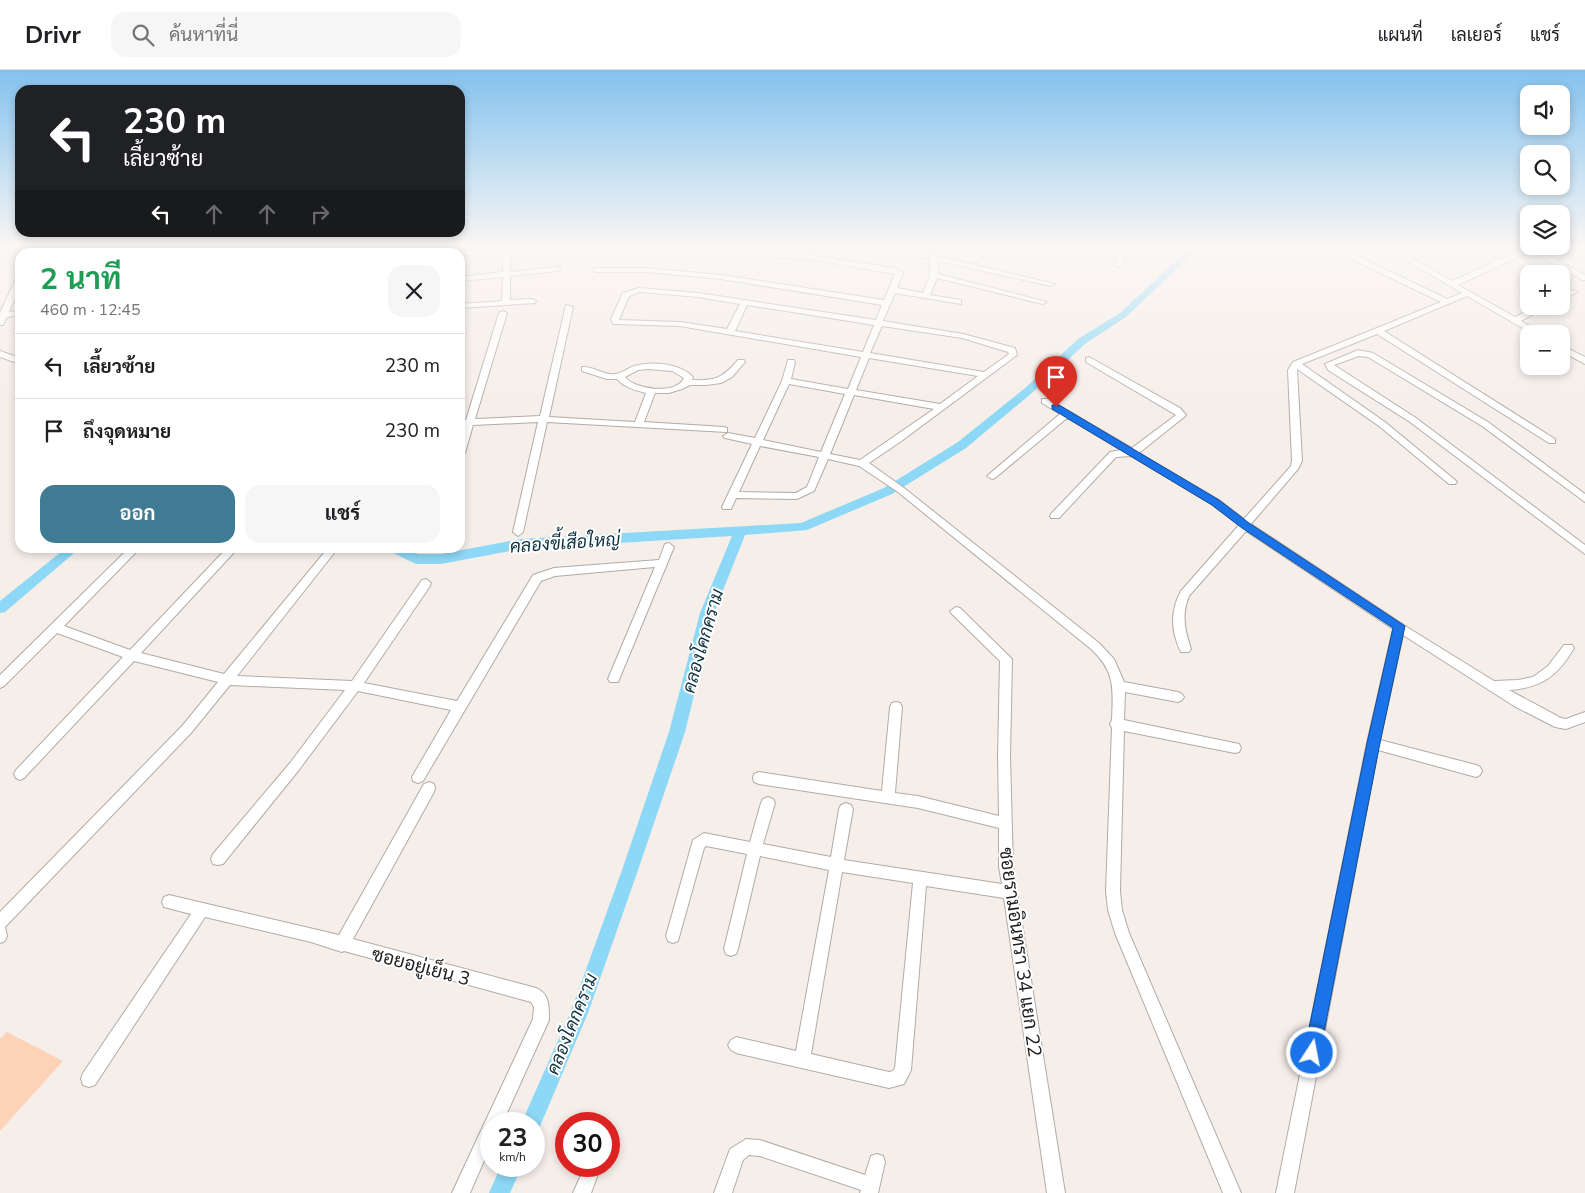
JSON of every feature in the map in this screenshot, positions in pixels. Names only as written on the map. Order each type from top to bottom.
[{"type":"street","points":[[1,318],[9,301]]},
{"type":"street","points":[[465,306],[521,301]]},
{"type":"street","points":[[623,301],[615,319],[616,322],[680,324],[985,375]]},
{"type":"street","points":[[741,301],[963,336],[1012,350],[1013,355],[862,463]]},
{"type":"street","points":[[732,495],[802,495],[814,486],[850,390],[880,323],[885,304],[870,301]]},
{"type":"street","points":[[1484,301],[1524,325]]},
{"type":"street","points":[[730,332],[745,302]]},
{"type":"street","points":[[1185,649],[1176,618],[1178,606],[1185,594],[1246,526],[1295,467],[1297,461],[1292,370],[1296,364],[1447,302]]},
{"type":"street","points":[[518,532],[569,307]]},
{"type":"street","points":[[465,420],[503,313]]},
{"type":"street","points":[[1,318],[15,314]]},
{"type":"street","points":[[1516,320],[1526,315]]},
{"type":"street","points":[[1377,330],[1552,441]]},
{"type":"street","points":[[1570,352],[1585,361]]},
{"type":"street","points":[[1585,499],[1485,424],[1370,355],[1358,353],[1329,365],[1414,420],[1585,550]]},
{"type":"street","points":[[0,354],[15,359]]},
{"type":"street","points":[[1054,516],[1113,454],[1132,453],[1178,418],[1180,412],[1089,360]]},
{"type":"street","points":[[585,369],[620,378],[622,382],[630,386],[651,391],[676,389],[686,386],[689,382],[715,383],[731,374],[741,362]]},
{"type":"street","points":[[727,507],[786,381],[791,362]]},
{"type":"street","points":[[1296,364],[1382,424],[1452,482]]},
{"type":"street","points":[[620,378],[625,372],[636,368],[660,367],[684,372],[689,377],[689,382]]},
{"type":"street","points":[[786,381],[850,390],[941,407]]},
{"type":"street","points":[[638,425],[651,391]]},
{"type":"street","points":[[1044,401],[1215,502],[1246,526],[1492,686],[1552,721],[1566,724],[1585,717]]},
{"type":"street","points":[[992,476],[1066,414]]},
{"type":"street","points":[[465,423],[543,419],[726,433],[757,442],[826,454],[862,463],[897,487],[1106,655],[1115,668],[1118,686],[1113,891],[1115,910],[1122,933],[1232,1193]]},
{"type":"street","points":[[614,679],[669,547]]},
{"type":"street","points":[[0,683],[130,553]]},
{"type":"street","points":[[20,774],[228,553]]},
{"type":"street","points":[[0,922],[187,729],[329,553]]},
{"type":"street","points":[[418,777],[537,578],[554,572],[663,563]]},
{"type":"street","points":[[218,859],[294,767],[355,686],[426,582]]},
{"type":"street","name":"ซอยรามอินทรา 34 แยก 22","points":[[956,611],[1006,659],[1004,757],[1006,867],[1056,1193]]},
{"type":"street","points":[[1285,1193],[1373,743],[1399,626]]},
{"type":"street","points":[[56,628],[133,656],[228,680],[355,686],[460,708]]},
{"type":"street","points":[[1492,686],[1528,682],[1542,678],[1554,670],[1568,648]]},
{"type":"street","points":[[1118,686],[1178,697]]},
{"type":"street","points":[[888,798],[896,707]]},
{"type":"street","points":[[1116,724],[1235,748]]},
{"type":"street","points":[[1373,743],[1476,771]]},
{"type":"street","points":[[758,778],[918,802],[1005,824]]},
{"type":"street","points":[[342,945],[429,788]]},
{"type":"street","points":[[731,948],[755,847],[768,803]]},
{"type":"street","points":[[802,1061],[846,809]]},
{"type":"street","points":[[673,936],[699,842],[706,839],[920,879],[1009,892]]},
{"type":"street","points":[[736,1045],[889,1080],[898,1078],[902,1070],[920,879]]},
{"type":"street","name":"ซอยอยู่เย็น 3","points":[[169,902],[311,935],[342,945],[536,996],[542,1005],[541,1020],[499,1112]]},
{"type":"street","points":[[90,1079],[202,910]]},
{"type":"street","points":[[0,931],[0,936]]},
{"type":"street","points":[[724,1193],[736,1155],[746,1146],[760,1148],[870,1189],[877,1162]]},
{"type":"street","points":[[461,1193],[480,1152]]},
{"type":"street","points":[[582,1193],[589,1177]]},
{"type":"shaded area","points":[[7,1032],[63,1061],[0,1131],[0,1039]]},
{"type":"waterway","name":"คลองโคกคราม","points":[[403,553],[416,559],[441,559],[521,544],[803,527],[888,491],[962,445],[1029,390],[1082,341],[1123,315],[1138,301]]},
{"type":"waterway","name":"คลองโคกคราม","points":[[536,1112],[579,1013],[629,873],[677,732],[707,613],[740,532]]},
{"type":"waterway","name":"คลองขี้เสือใหญ่","points":[[0,608],[68,553]]},
{"type":"waterway","name":"คลองโคกคราม","points":[[499,1193],[507,1177]]},
{"type":"route","points":[[1056,407],[1215,502],[1246,526],[1399,626],[1373,743],[1312,1053]]}]
